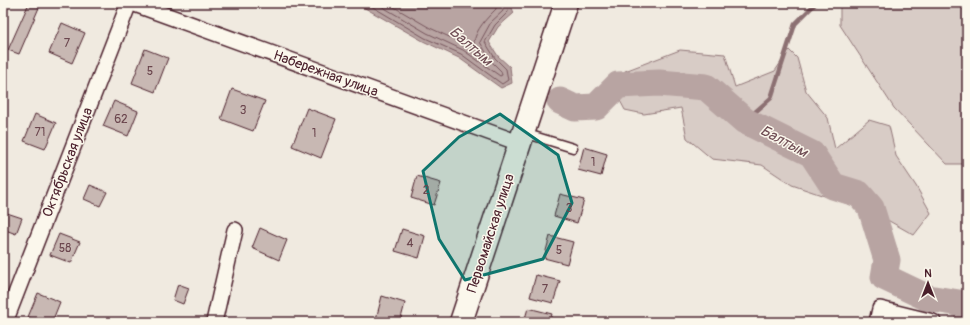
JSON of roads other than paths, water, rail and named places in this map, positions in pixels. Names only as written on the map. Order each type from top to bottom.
[{"type":"main road","name":"Первомайская улица","points":[[461,322],[566,3]]},
{"type":"street","name":"Октябрьская улица","points":[[6,322],[129,3]]},
{"type":"street","name":"Набережная улица","points":[[132,3],[521,138]]},
{"type":"street","points":[[214,322],[235,230]]},
{"type":"street","points":[[878,315],[933,322]]},
{"type":"lane","points":[[521,138],[573,148]]},
{"type":"water","points":[[356,3],[510,3],[514,13],[498,27],[489,42],[498,56],[510,67],[512,83],[501,88],[459,58],[423,41]]},
{"type":"waterway","points":[[745,121],[771,98],[795,24],[816,3]]},
{"type":"waterway","name":"Балтым","points":[[560,101],[575,108],[596,107],[618,85],[659,83],[706,87],[745,121],[812,154],[833,186],[859,194],[871,208],[887,260],[884,277],[928,298],[959,303],[967,311]]}]
